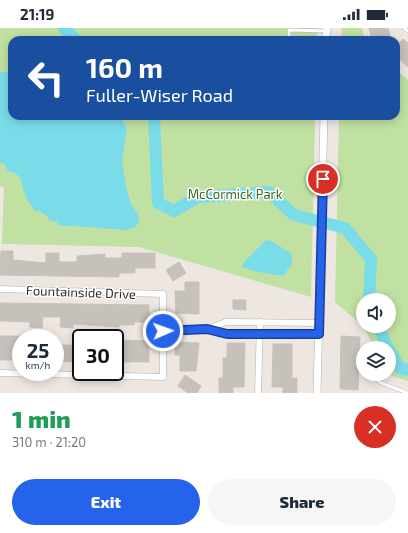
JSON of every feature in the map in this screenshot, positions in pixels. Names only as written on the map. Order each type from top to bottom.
[{"type":"street","points":[[317,393],[324,120]]},
{"type":"street","name":"Fountainside Drive","points":[[0,289],[163,294],[163,331]]},
{"type":"street","points":[[207,329],[226,322],[319,323]]},
{"type":"street","points":[[258,393],[260,322]]},
{"type":"street","points":[[0,373],[163,377],[163,331],[207,329],[227,334],[319,334]]},
{"type":"lane","points":[[404,28],[408,31]]},
{"type":"lane","points":[[289,36],[289,30],[327,30]]},
{"type":"lane","points":[[378,381],[407,393]]},
{"type":"green space","name":"McCormick Park","points":[[0,28],[317,28],[317,36],[8,36],[8,120],[315,120],[311,297],[139,247],[2,244],[4,188],[0,186]]},
{"type":"green space","points":[[342,28],[362,28],[364,36],[341,36]]},
{"type":"green space","points":[[400,73],[408,80],[408,381],[396,377],[396,341],[371,341],[367,333],[396,333],[396,293],[356,293],[356,320],[335,302],[339,120],[400,120]]},
{"type":"water","points":[[0,72],[8,72],[8,120],[122,120],[127,128],[122,162],[126,186],[130,202],[138,214],[139,222],[135,227],[127,230],[58,225],[57,222],[49,220],[47,216],[40,211],[36,212],[25,195],[20,177],[8,171],[4,164],[0,163]]},
{"type":"water","points":[[266,240],[273,242],[292,254],[292,264],[283,276],[253,271],[242,267],[244,262]]},
{"type":"building","points":[[369,28],[388,28],[390,36],[371,36]]},
{"type":"building","points":[[403,39],[408,43],[408,67],[400,60],[400,42]]},
{"type":"building","points":[[1,251],[13,251],[13,260],[46,263],[46,253],[59,253],[59,262],[77,262],[77,256],[105,254],[105,258],[122,258],[122,253],[155,253],[155,268],[135,268],[135,273],[119,273],[119,277],[0,275]]},
{"type":"building","points":[[179,262],[186,273],[173,281],[166,270]]},
{"type":"building","points":[[185,282],[199,282],[199,314],[176,313],[175,291],[185,291]]},
{"type":"building","points":[[233,300],[246,300],[246,310],[233,309]]},
{"type":"building","points":[[0,303],[149,305],[149,322],[134,322],[134,325],[119,325],[119,327],[73,324],[73,328],[60,327],[61,317],[43,317],[42,328],[30,327],[30,322],[0,321]]},
{"type":"building","points":[[0,336],[12,336],[12,360],[0,360]]},
{"type":"building","points":[[341,336],[360,337],[360,341],[356,341],[356,381],[358,381],[358,390],[340,389]]},
{"type":"building","points":[[124,340],[149,341],[149,362],[124,362]]},
{"type":"building","points":[[175,342],[199,343],[196,371],[180,371],[180,355],[175,355]]},
{"type":"building","points":[[227,343],[245,343],[244,387],[233,387],[233,393],[219,393],[219,378],[223,378],[223,358],[227,358]]},
{"type":"building","points":[[273,344],[292,344],[292,378],[297,378],[297,393],[283,393],[283,387],[272,387]]},
{"type":"building","points":[[64,345],[72,345],[72,362],[64,361]]},
{"type":"building","points":[[185,375],[201,386],[197,393],[188,393],[178,386]]},
{"type":"waterway","points":[[64,28],[72,36]]},
{"type":"waterway","points":[[154,120],[158,203],[174,211],[198,197],[269,192],[294,215],[345,228],[371,259],[369,293]]},
{"type":"waterway","points":[[381,333],[385,341]]},
{"type":"waterway","points":[[396,361],[401,369],[408,370]]},
{"type":"route","points":[[163,331],[207,329],[227,334],[319,334],[323,179]]}]
